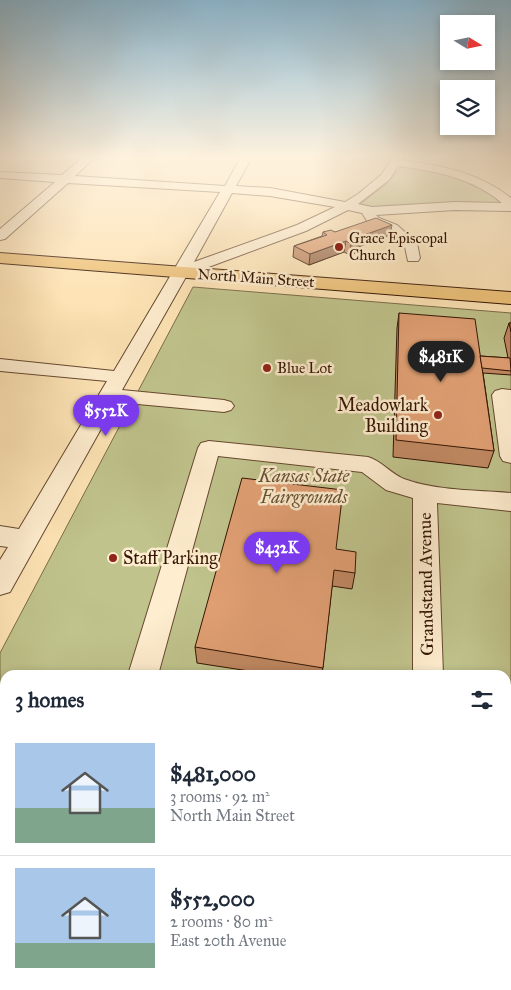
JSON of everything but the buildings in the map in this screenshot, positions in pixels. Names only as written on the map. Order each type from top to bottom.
[{"type":"main road","name":"North Main Street","points":[[0,258],[511,298]]},
{"type":"street","points":[[0,236],[37,203]]},
{"type":"street","points":[[0,584],[220,203]]},
{"type":"street","points":[[335,203],[367,211],[464,206],[511,206]]},
{"type":"street","points":[[180,272],[304,228],[352,203]]},
{"type":"street","points":[[367,211],[374,221],[392,228],[412,246],[413,258]]},
{"type":"street","points":[[0,365],[120,377]]},
{"type":"street","points":[[109,395],[224,406]]},
{"type":"street","points":[[506,396],[511,456]]},
{"type":"street","points":[[145,670],[209,448],[368,466],[394,484],[425,493],[511,502]]},
{"type":"street","name":"Grandstand Avenue","points":[[425,493],[428,670]]},
{"type":"street","points":[[0,536],[26,540]]},
{"type":"green space","points":[[361,203],[499,203],[375,209],[359,205]]},
{"type":"green space","name":"Kansas State Fairgrounds","points":[[193,287],[511,313],[511,670],[0,670],[0,653]]},
{"type":"place","name":"Grace Episcopal Church","points":[[339,247]]},
{"type":"place","name":"Blue Lot","points":[[267,368]]},
{"type":"place","name":"Meadowlark Building","points":[[438,415]]},
{"type":"place","name":"Staff Parking","points":[[113,558]]}]
